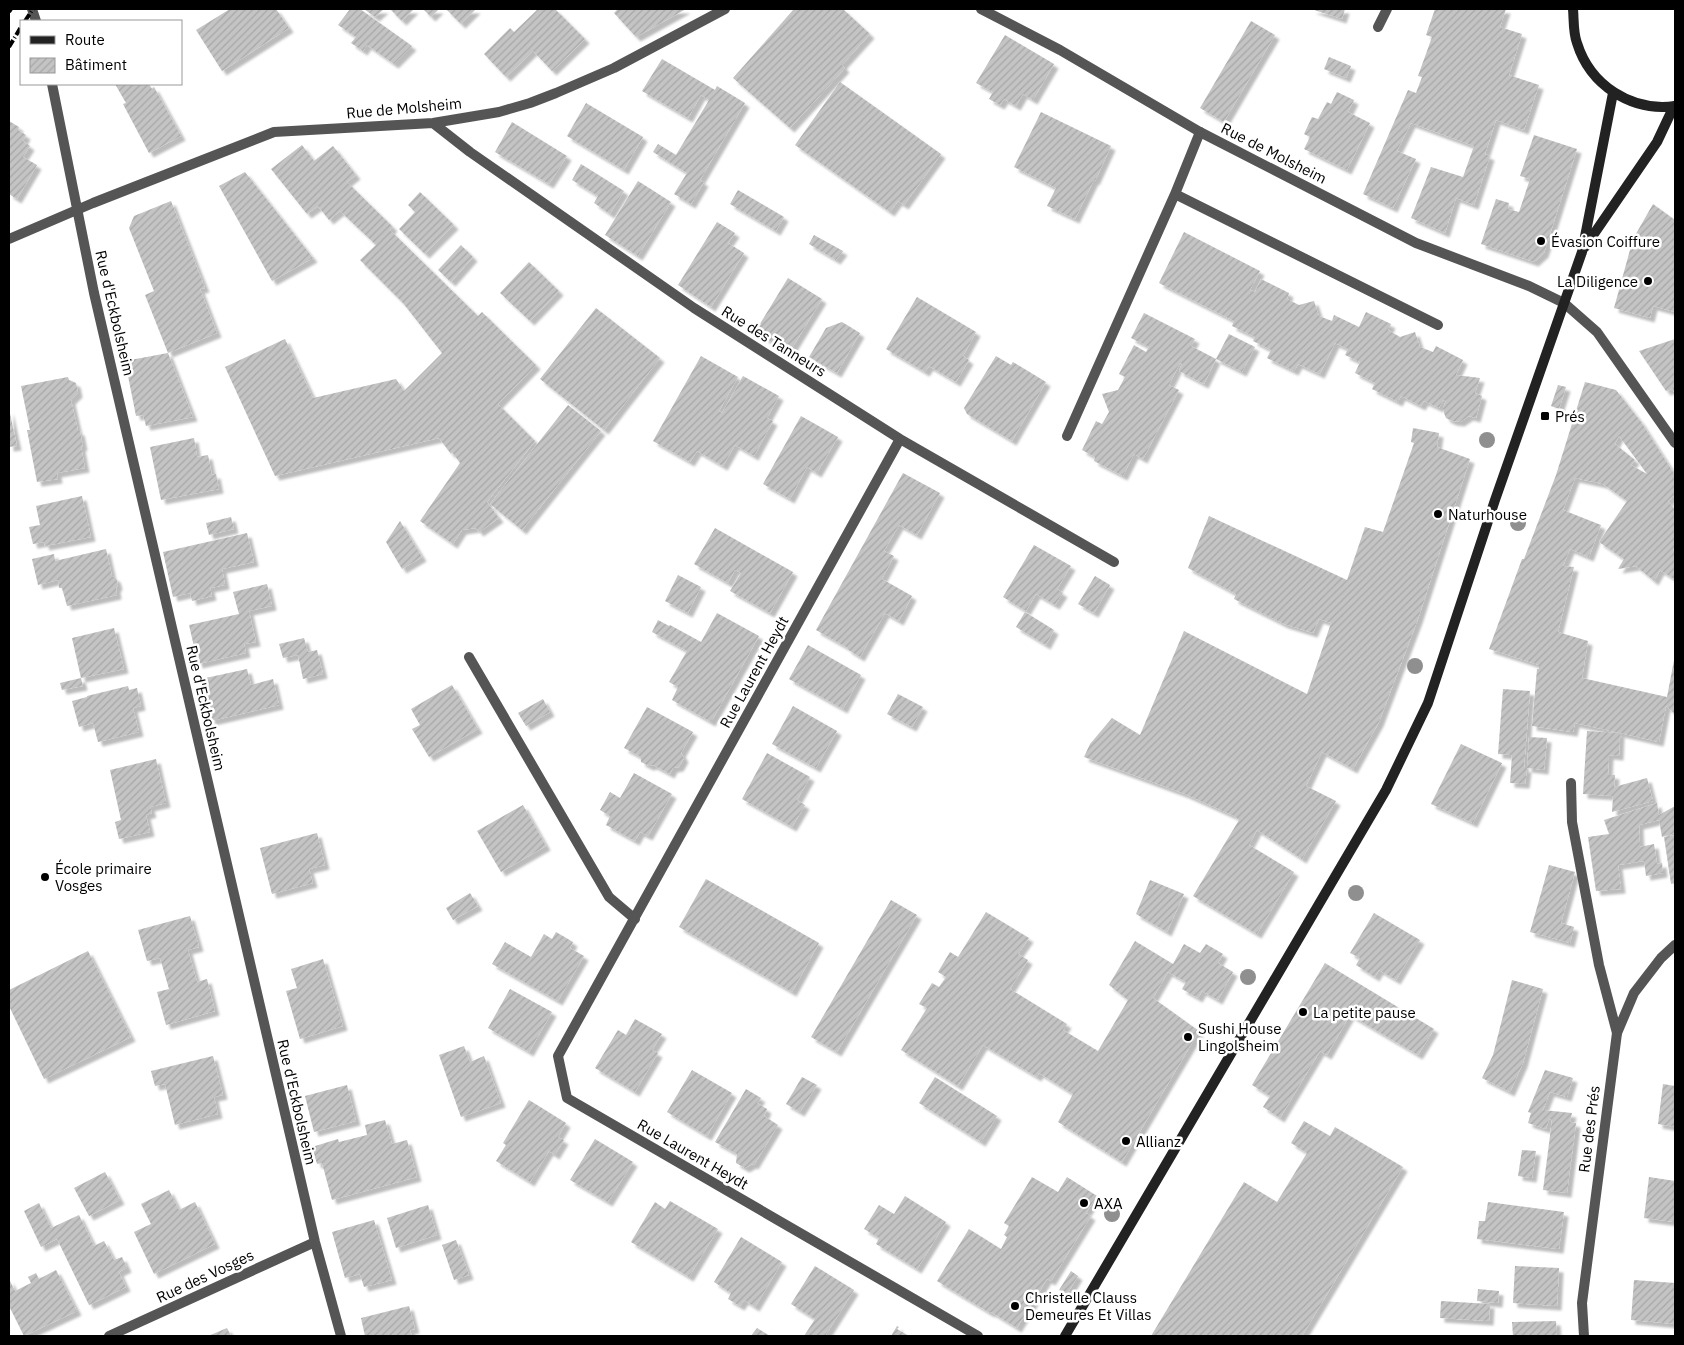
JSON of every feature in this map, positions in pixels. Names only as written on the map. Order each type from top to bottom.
[{"type":"main road","points":[[1573,9],[1576,42],[1588,69],[1613,93],[1639,105],[1674,106],[1657,142],[1582,252]]},
{"type":"main road","points":[[1065,1336],[1386,790],[1428,703],[1495,500],[1582,252],[1613,93]]},
{"type":"street","name":"Rue de Molsheim","points":[[9,239],[76,210],[274,132],[433,123],[499,112],[556,93],[614,68],[725,9]]},
{"type":"street","name":"Rue de Molsheim","points":[[981,9],[1060,50],[1200,132],[1416,243],[1529,286],[1564,303]]},
{"type":"street","points":[[1378,27],[1387,9]]},
{"type":"street","name":"Rue d'Eckbolsheim","points":[[52,85],[94,293],[314,1242],[341,1336]]},
{"type":"street","name":"Rue des Tanneurs","points":[[433,123],[478,157],[694,308],[900,439],[1114,562]]},
{"type":"street","points":[[1067,436],[1175,194],[1200,132]]},
{"type":"street","points":[[1175,194],[1438,325]]},
{"type":"street","points":[[1564,303],[1597,332],[1675,443]]},
{"type":"street","name":"Rue Laurent Heydt","points":[[900,439],[558,1056],[567,1098],[978,1336]]},
{"type":"street","points":[[469,657],[609,897],[635,919]]},
{"type":"street","points":[[1571,783],[1572,822],[1599,965],[1617,1033]]},
{"type":"street","name":"Rue des Prés","points":[[1584,1336],[1582,1302],[1617,1033],[1634,993],[1660,958],[1675,945]]},
{"type":"street","name":"Rue des Vosges","points":[[109,1336],[314,1242]]},
{"type":"building","points":[[230,9],[276,9],[289,28],[222,71],[196,30]]},
{"type":"building","points":[[350,9],[360,9],[412,46],[394,64],[367,45],[363,51],[351,43],[356,37],[338,25]]},
{"type":"building","points":[[364,9],[384,9],[375,17]]},
{"type":"building","points":[[390,9],[414,9],[402,21]]},
{"type":"building","points":[[423,9],[439,9],[431,17]]},
{"type":"building","points":[[446,9],[476,9],[461,24]]},
{"type":"building","points":[[538,9],[555,9],[585,39],[552,71],[533,51],[506,77],[484,54],[510,28],[514,32]]},
{"type":"building","points":[[618,9],[686,9],[636,37],[614,13]]},
{"type":"building","points":[[794,9],[845,9],[870,34],[842,65],[845,68],[790,128],[733,78]]},
{"type":"building","points":[[1311,9],[1345,9],[1342,19]]},
{"type":"building","points":[[1435,9],[1506,9],[1500,27],[1522,34],[1509,75],[1539,85],[1524,130],[1496,120],[1485,154],[1490,156],[1474,205],[1456,198],[1445,233],[1411,218],[1431,167],[1463,177],[1474,146],[1411,123],[1397,151],[1416,159],[1393,208],[1363,194],[1408,90],[1416,93],[1422,77],[1418,76],[1432,37],[1426,35]]},
{"type":"building","points":[[1251,21],[1275,35],[1224,122],[1200,108]]},
{"type":"building","points":[[1005,35],[1054,64],[1033,100],[1023,94],[1016,106],[1004,99],[1000,105],[989,99],[993,92],[976,83]]},
{"type":"building","points":[[1329,57],[1351,66],[1346,78],[1324,69]]},
{"type":"building","points":[[662,59],[715,90],[717,86],[745,103],[700,180],[704,182],[691,204],[674,194],[687,173],[653,152],[658,144],[676,155],[709,100],[701,95],[688,118],[642,91]]},
{"type":"building","points":[[840,82],[941,154],[904,205],[898,201],[890,212],[795,145]]},
{"type":"building","points":[[116,85],[150,85],[152,89],[154,87],[181,136],[149,153],[123,104],[126,103]]},
{"type":"building","points":[[1337,92],[1354,100],[1348,112],[1370,123],[1347,170],[1304,149],[1310,137],[1304,134],[1312,117],[1318,119],[1327,102],[1331,104]]},
{"type":"building","points":[[586,103],[643,137],[624,170],[567,136]]},
{"type":"building","points":[[1041,112],[1111,146],[1075,219],[1047,206],[1056,188],[1014,167]]},
{"type":"building","points":[[9,121],[19,127],[18,130],[26,135],[23,141],[30,146],[23,157],[37,165],[17,199],[9,194]]},
{"type":"building","points":[[512,122],[567,156],[549,184],[495,152]]},
{"type":"building","points":[[1534,135],[1577,149],[1544,253],[1534,262],[1481,244],[1496,199],[1509,203],[1508,209],[1519,212],[1530,179],[1520,176]]},
{"type":"building","points":[[302,145],[314,161],[333,146],[356,175],[347,182],[393,227],[390,230],[478,316],[482,312],[536,365],[498,404],[535,441],[487,502],[499,518],[479,532],[476,528],[462,530],[453,544],[420,521],[460,463],[439,438],[275,476],[225,367],[285,339],[313,398],[396,379],[404,391],[442,353],[403,303],[360,260],[376,245],[340,211],[329,220],[318,206],[307,214],[271,169]]},
{"type":"building","points":[[581,164],[624,191],[610,214],[594,203],[598,196],[572,180]]},
{"type":"building","points":[[245,172],[313,258],[272,281],[219,186]]},
{"type":"building","points":[[638,181],[671,202],[638,256],[605,235]]},
{"type":"building","points":[[738,190],[784,217],[776,231],[730,204]]},
{"type":"building","points":[[420,192],[454,225],[425,254],[399,229],[415,212],[408,205]]},
{"type":"building","points":[[171,201],[205,288],[200,289],[217,333],[168,353],[145,295],[154,291],[129,228],[134,216]]},
{"type":"building","name":"La Diligence","points":[[1653,204],[1675,220],[1675,312],[1653,306],[1650,318],[1614,308],[1633,239]]},
{"type":"building","points":[[717,222],[735,233],[728,243],[744,253],[711,307],[678,285]]},
{"type":"building","points":[[1184,232],[1260,271],[1250,290],[1255,292],[1261,279],[1289,293],[1287,299],[1299,305],[1314,301],[1319,316],[1332,321],[1334,315],[1359,327],[1366,312],[1391,324],[1388,330],[1400,337],[1415,332],[1420,347],[1433,352],[1436,346],[1463,360],[1456,375],[1480,378],[1475,393],[1482,396],[1476,418],[1469,416],[1460,422],[1452,421],[1446,418],[1444,413],[1443,408],[1446,401],[1443,400],[1439,408],[1424,401],[1421,406],[1401,396],[1398,402],[1372,389],[1375,383],[1355,373],[1360,362],[1345,355],[1348,349],[1335,343],[1320,374],[1298,364],[1294,371],[1267,358],[1271,350],[1253,341],[1255,337],[1232,326],[1234,321],[1159,283]]},
{"type":"building","points":[[814,235],[843,251],[836,260],[809,244]]},
{"type":"building","points":[[461,245],[473,257],[451,282],[438,270]]},
{"type":"building","points":[[529,262],[559,291],[530,321],[500,293]]},
{"type":"building","points":[[788,278],[822,299],[789,353],[755,332]]},
{"type":"building","points":[[917,297],[976,332],[963,356],[969,360],[956,382],[929,366],[925,372],[886,349]]},
{"type":"building","points":[[596,308],[660,358],[604,430],[540,379]]},
{"type":"building","points":[[1144,313],[1195,339],[1191,346],[1216,359],[1204,384],[1179,371],[1182,364],[1180,363],[1169,385],[1179,390],[1143,459],[1134,454],[1123,476],[1094,461],[1095,457],[1082,450],[1096,421],[1102,424],[1109,412],[1102,394],[1118,390],[1125,377],[1119,374],[1134,345],[1146,352],[1149,347],[1131,338]]},
{"type":"building","points":[[842,322],[860,333],[837,373],[809,357],[826,328]]},
{"type":"building","points":[[1229,334],[1255,347],[1242,372],[1216,359]]},
{"type":"building","points":[[1675,339],[1675,395],[1673,389],[1666,391],[1639,351]]},
{"type":"building","points":[[168,353],[193,417],[146,426],[143,415],[136,416],[125,361]]},
{"type":"building","points":[[701,356],[738,377],[719,411],[722,413],[743,376],[779,396],[767,418],[773,421],[754,456],[735,445],[723,466],[697,451],[690,462],[653,441]]},
{"type":"building","points":[[996,356],[1011,365],[1013,362],[1046,382],[1012,441],[967,414],[964,408]]},
{"type":"building","points":[[68,377],[69,380],[76,383],[78,393],[71,400],[78,431],[80,431],[85,468],[57,473],[58,479],[37,482],[27,430],[30,430],[21,386]]},
{"type":"building","points":[[1585,382],[1616,390],[1641,422],[1675,475],[1675,495],[1668,501],[1675,510],[1674,579],[1660,570],[1654,581],[1636,566],[1618,569],[1624,559],[1599,542],[1627,501],[1603,484],[1575,478],[1563,510],[1601,525],[1589,557],[1570,549],[1563,566],[1574,567],[1558,632],[1588,641],[1582,678],[1667,697],[1675,655],[1675,714],[1666,706],[1659,742],[1575,723],[1573,732],[1532,726],[1537,669],[1539,669],[1539,665],[1489,649],[1522,559],[1524,559],[1556,475]],"holes":[[[1619,436],[1647,474],[1631,465],[1635,460],[1615,444]]]},
{"type":"building","points":[[1558,385],[1566,387],[1559,409],[1551,406]]},
{"type":"building","points":[[568,405],[601,431],[522,530],[490,504]]},
{"type":"building","points":[[9,409],[17,446],[9,447]]},
{"type":"building","points":[[801,416],[838,437],[817,473],[807,467],[790,499],[763,484]]},
{"type":"building","points":[[1413,428],[1439,433],[1437,447],[1470,459],[1418,619],[1379,722],[1353,769],[1322,752],[1306,786],[1336,801],[1302,859],[1257,830],[1249,845],[1294,872],[1257,934],[1193,896],[1239,820],[1185,794],[1084,757],[1090,744],[1112,718],[1140,735],[1184,631],[1307,694],[1331,623],[1319,619],[1313,633],[1284,624],[1234,599],[1236,594],[1188,568],[1209,516],[1347,580],[1365,527],[1383,532],[1414,443],[1411,442]]},
{"type":"building","points":[[194,438],[197,457],[208,455],[212,475],[216,474],[219,489],[161,500],[150,447]]},
{"type":"building","points":[[903,473],[940,493],[917,535],[899,525],[884,551],[894,556],[882,579],[912,596],[899,621],[885,613],[860,657],[816,630]]},
{"type":"building","points":[[82,496],[91,537],[45,546],[44,542],[33,544],[29,527],[40,525],[36,506]]},
{"type":"building","points":[[231,517],[234,529],[209,535],[206,523]]},
{"type":"building","points":[[400,521],[422,557],[402,569],[386,542]]},
{"type":"building","points":[[715,528],[793,572],[770,613],[730,591],[741,573],[735,570],[728,583],[694,564]]},
{"type":"building","points":[[247,533],[254,562],[222,569],[225,585],[210,588],[212,596],[192,601],[190,593],[173,597],[163,552]]},
{"type":"building","points":[[1034,545],[1071,566],[1057,589],[1063,593],[1055,605],[1036,594],[1026,611],[1003,597]]},
{"type":"building","points":[[106,549],[112,576],[116,578],[118,585],[116,588],[117,595],[67,606],[62,588],[59,588],[58,580],[38,585],[32,559],[54,554],[55,561]]},
{"type":"building","points":[[678,575],[701,587],[688,613],[665,601]]},
{"type":"building","points":[[1095,576],[1110,585],[1094,613],[1078,604]]},
{"type":"building","points":[[267,584],[272,606],[249,611],[256,642],[244,644],[246,653],[198,664],[189,625],[239,614],[233,592]]},
{"type":"building","points":[[1025,612],[1054,630],[1046,645],[1016,627]]},
{"type":"building","points":[[717,613],[759,636],[711,722],[672,700],[678,687],[669,682],[687,651],[652,632],[658,620],[701,642]]},
{"type":"building","points":[[114,628],[124,669],[81,678],[72,638]]},
{"type":"building","points":[[304,638],[308,652],[317,650],[323,674],[303,679],[298,655],[283,658],[279,644]]},
{"type":"building","points":[[808,645],[861,675],[843,709],[789,679]]},
{"type":"building","points":[[247,669],[251,685],[273,679],[279,705],[211,721],[201,679]]},
{"type":"building","points":[[81,678],[83,686],[62,690],[60,683]]},
{"type":"building","points":[[452,685],[478,729],[429,757],[412,729],[420,725],[411,709]]},
{"type":"building","points":[[128,686],[129,690],[137,688],[141,706],[133,708],[139,732],[98,742],[93,723],[79,727],[72,701]]},
{"type":"building","points":[[1503,689],[1530,691],[1524,768],[1527,768],[1525,784],[1510,783],[1512,755],[1498,754]]},
{"type":"building","points":[[898,694],[923,707],[912,727],[887,714]]},
{"type":"building","points":[[543,699],[550,712],[526,726],[518,713]]},
{"type":"building","points":[[793,706],[837,731],[816,768],[772,744]]},
{"type":"building","points":[[647,707],[693,732],[681,753],[684,758],[679,767],[673,768],[670,774],[653,765],[649,766],[641,762],[641,757],[624,748]]},
{"type":"building","points":[[1587,731],[1620,733],[1619,756],[1609,755],[1608,774],[1615,775],[1614,787],[1647,778],[1653,801],[1612,812],[1613,796],[1583,794]]},
{"type":"building","points":[[1529,737],[1547,738],[1544,770],[1527,768]]},
{"type":"building","points":[[1461,744],[1502,763],[1473,823],[1431,804]]},
{"type":"building","points":[[767,753],[810,777],[797,800],[805,805],[792,827],[742,799]]},
{"type":"building","points":[[156,759],[166,803],[150,807],[152,813],[146,815],[150,832],[119,839],[115,822],[121,820],[110,770]]},
{"type":"building","points":[[634,773],[672,794],[648,836],[640,832],[635,841],[606,825],[610,816],[600,810],[610,792],[620,798]]},
{"type":"building","points":[[1657,803],[1659,815],[1675,806],[1675,833],[1662,837],[1659,820],[1639,825],[1640,847],[1654,844],[1657,864],[1662,863],[1663,873],[1646,876],[1644,861],[1618,865],[1621,889],[1596,891],[1588,837],[1609,834],[1604,820]]},
{"type":"building","points":[[523,805],[546,846],[501,872],[477,831]]},
{"type":"building","points":[[317,833],[325,865],[309,869],[313,883],[272,894],[260,848]]},
{"type":"building","points":[[1675,835],[1675,883],[1671,884],[1664,837]]},
{"type":"building","points":[[1549,865],[1575,872],[1561,923],[1574,927],[1570,943],[1530,932]]},
{"type":"building","points":[[706,879],[819,943],[792,992],[679,927]]},
{"type":"building","points":[[1150,880],[1184,894],[1167,932],[1136,914]]},
{"type":"building","points":[[470,893],[478,906],[453,920],[446,908]]},
{"type":"building","points":[[891,900],[917,915],[837,1052],[811,1037]]},
{"type":"building","points":[[986,912],[1029,938],[1018,954],[1028,960],[1010,989],[1067,1024],[1063,1030],[1098,1051],[1128,1000],[1109,985],[1135,941],[1173,964],[1184,944],[1200,953],[1206,944],[1223,954],[1218,963],[1233,972],[1218,1000],[1202,991],[1198,998],[1182,989],[1186,982],[1168,972],[1153,998],[1199,1031],[1122,1162],[1058,1122],[1073,1094],[1039,1073],[1037,1077],[983,1045],[958,1086],[901,1050],[927,1008],[919,1004],[932,983],[939,987],[946,977],[938,972],[950,952],[958,957]]},
{"type":"building","points":[[1374,913],[1420,940],[1396,980],[1379,970],[1375,977],[1356,965],[1360,958],[1350,953]]},
{"type":"building","points":[[190,916],[199,947],[188,950],[197,982],[207,979],[215,1011],[166,1025],[157,992],[169,989],[160,958],[147,961],[138,930]]},
{"type":"building","points":[[556,932],[573,942],[570,948],[584,956],[558,1001],[492,964],[505,942],[531,957],[544,934],[552,939]]},
{"type":"building","points":[[88,951],[131,1037],[44,1079],[9,1006],[9,990]]},
{"type":"building","points":[[323,959],[343,1026],[300,1039],[286,991],[297,988],[291,969]]},
{"type":"building","points":[[1325,963],[1434,1029],[1418,1055],[1350,1015],[1327,1055],[1320,1051],[1280,1118],[1263,1107],[1270,1096],[1252,1085]]},
{"type":"building","points":[[1512,980],[1543,989],[1523,1063],[1510,1092],[1482,1078],[1493,1055]]},
{"type":"building","points":[[510,989],[552,1012],[529,1052],[488,1028]]},
{"type":"building","points":[[635,1019],[662,1034],[652,1050],[658,1053],[635,1092],[595,1068],[618,1030],[626,1035]]},
{"type":"building","points":[[464,1046],[470,1062],[484,1056],[501,1103],[461,1117],[439,1055]]},
{"type":"building","points":[[213,1056],[223,1095],[214,1097],[218,1114],[175,1125],[165,1084],[155,1086],[151,1071]]},
{"type":"building","points":[[692,1070],[732,1093],[707,1136],[667,1112]]},
{"type":"building","points":[[1545,1070],[1573,1078],[1567,1097],[1550,1092],[1543,1110],[1572,1113],[1570,1122],[1576,1123],[1567,1193],[1543,1190],[1552,1120],[1549,1119],[1546,1129],[1528,1123],[1531,1113],[1528,1112]]},
{"type":"building","points":[[802,1077],[817,1085],[800,1112],[786,1104]]},
{"type":"building","points":[[935,1077],[997,1116],[981,1142],[919,1103]]},
{"type":"building","points":[[1663,1084],[1675,1086],[1675,1127],[1658,1124]]},
{"type":"building","points":[[347,1085],[356,1121],[314,1132],[305,1096]]},
{"type":"building","points":[[746,1089],[761,1098],[757,1103],[767,1109],[764,1116],[778,1125],[754,1165],[752,1164],[745,1168],[736,1163],[737,1154],[715,1142]]},
{"type":"building","points":[[529,1100],[566,1123],[558,1137],[564,1140],[555,1155],[549,1151],[530,1182],[496,1161],[506,1145],[503,1143]]},
{"type":"building","points":[[385,1120],[392,1144],[407,1140],[417,1177],[332,1200],[322,1163],[317,1164],[312,1147],[338,1139],[339,1142],[367,1135],[365,1125]]},
{"type":"building","points":[[1304,1121],[1330,1136],[1335,1127],[1403,1167],[1302,1336],[1151,1336],[1244,1182],[1277,1202],[1307,1153],[1291,1143]]},
{"type":"building","points":[[595,1139],[633,1162],[608,1202],[570,1180]]},
{"type":"building","points":[[1522,1150],[1536,1151],[1532,1178],[1518,1176]]},
{"type":"building","points":[[105,1172],[120,1200],[89,1216],[74,1188]]},
{"type":"building","points":[[1032,1177],[1058,1192],[1067,1177],[1097,1196],[1086,1213],[1091,1216],[1051,1281],[1047,1279],[1017,1328],[937,1281],[969,1229],[1001,1249],[1007,1237],[1004,1235],[1009,1226],[1004,1223]]},
{"type":"building","points":[[1649,1177],[1675,1181],[1675,1222],[1644,1218]]},
{"type":"building","points":[[169,1190],[179,1210],[195,1202],[215,1244],[154,1274],[134,1232],[151,1224],[141,1204]]},
{"type":"building","points":[[905,1196],[946,1222],[917,1269],[876,1244],[879,1238],[864,1229],[879,1205],[894,1214]]},
{"type":"building","points":[[670,1201],[718,1229],[689,1277],[631,1242],[655,1202],[665,1209]]},
{"type":"building","points":[[1488,1202],[1564,1212],[1559,1249],[1477,1239],[1479,1221],[1485,1221]]},
{"type":"building","points":[[39,1203],[51,1228],[79,1215],[94,1246],[104,1241],[114,1260],[122,1257],[127,1268],[119,1272],[126,1287],[89,1305],[57,1239],[41,1247],[24,1211]]},
{"type":"building","points":[[428,1205],[437,1235],[396,1248],[387,1218]]},
{"type":"building","points":[[374,1220],[392,1280],[364,1287],[360,1274],[345,1278],[332,1232]]},
{"type":"building","points":[[741,1237],[782,1262],[755,1307],[744,1300],[740,1306],[728,1299],[731,1293],[714,1282]]},
{"type":"building","points":[[456,1240],[469,1275],[454,1280],[442,1245]]},
{"type":"building","points":[[815,1266],[854,1290],[825,1336],[804,1336],[815,1319],[791,1304]]},
{"type":"building","points":[[1515,1266],[1559,1268],[1557,1306],[1513,1303]]},
{"type":"building","points":[[56,1270],[77,1311],[24,1336],[9,1306],[9,1279],[15,1291],[31,1283],[28,1277],[36,1273],[39,1279]]},
{"type":"building","points":[[1071,1271],[1078,1276],[1067,1294],[1059,1290]]},
{"type":"building","points":[[1634,1280],[1675,1283],[1675,1324],[1631,1320]]},
{"type":"building","points":[[1478,1289],[1499,1291],[1498,1303],[1477,1301]]},
{"type":"building","points":[[1441,1301],[1490,1304],[1489,1321],[1440,1318]]},
{"type":"building","points":[[409,1306],[415,1329],[410,1330],[412,1336],[365,1336],[361,1318]]},
{"type":"building","points":[[1556,1321],[1557,1336],[1513,1336],[1512,1322]]},
{"type":"building","points":[[897,1326],[899,1327],[897,1329],[909,1336],[891,1336]]},
{"type":"building","points":[[227,1328],[231,1336],[208,1336]]},
{"type":"building","points":[[757,1328],[770,1336],[751,1336]]},
{"type":"railway","points":[[26,20],[33,9]]},
{"type":"railway","points":[[9,47],[20,29]]},
{"type":"place","name":"Évasion Coiffure","points":[[1541,241]]},
{"type":"place","name":"La Diligence","points":[[1648,281]]},
{"type":"place","name":"Prés","points":[[1545,416]]},
{"type":"place","name":"Naturhouse","points":[[1438,514]]},
{"type":"place","name":"École primaire Vosges","points":[[45,877]]},
{"type":"place","name":"La petite pause","points":[[1303,1012]]},
{"type":"place","name":"Sushi House Lingolsheim","points":[[1188,1037]]},
{"type":"place","name":"Allianz","points":[[1126,1141]]},
{"type":"place","name":"AXA","points":[[1084,1203]]},
{"type":"place","name":"Christelle Clauss Demeures Et Villas","points":[[1015,1306]]}]
